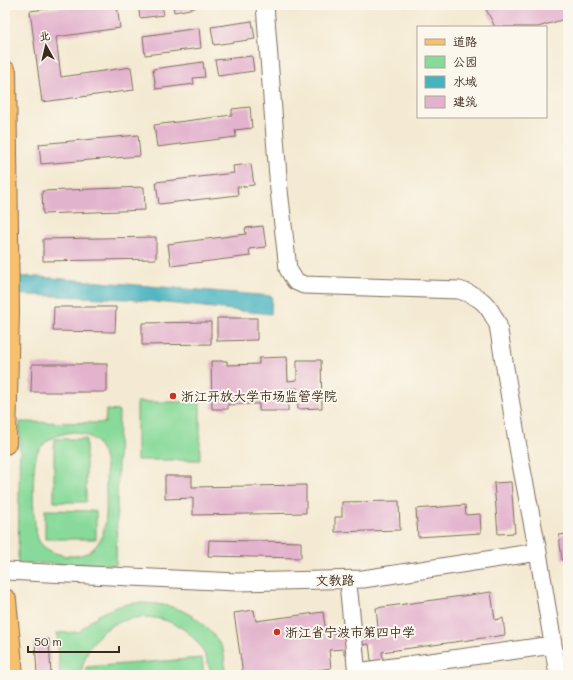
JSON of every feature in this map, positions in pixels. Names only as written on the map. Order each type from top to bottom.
[{"type":"main road","points":[[5,72],[8,255],[5,443]]},
{"type":"main road","points":[[5,600],[12,675]]},
{"type":"street","points":[[265,5],[279,190],[288,269],[294,281],[304,285],[459,290],[475,295],[490,308],[498,325],[558,675]]},
{"type":"street","name":"文教路","points":[[5,571],[237,582],[363,579],[538,552]]},
{"type":"street","points":[[349,593],[357,673],[553,645]]},
{"type":"green space","points":[[137,402],[200,402],[200,460],[137,460]]},
{"type":"green space","points":[[106,410],[119,411],[116,565],[18,563],[20,422],[105,423]],"holes":[[[74,432],[93,439],[101,449],[105,461],[106,472],[106,513],[105,524],[98,543],[91,550],[81,555],[68,556],[52,552],[44,547],[39,541],[35,523],[33,481],[36,457],[41,447],[53,437]]]},
{"type":"green space","points":[[54,439],[86,439],[86,502],[54,502]]},
{"type":"green space","points":[[45,510],[96,511],[96,539],[45,539]]},
{"type":"green space","points":[[134,603],[166,605],[184,611],[200,622],[213,634],[223,650],[226,675],[211,675],[202,650],[187,632],[167,621],[144,617],[122,621],[103,632],[88,650],[81,675],[60,675],[57,633],[79,632],[97,616],[104,612],[118,606]]},
{"type":"green space","points":[[202,658],[204,675],[86,675],[86,667]]},
{"type":"water","points":[[5,276],[39,277],[272,296],[271,314],[128,299],[5,294]]},
{"type":"building","points":[[77,5],[117,5],[120,28],[56,37],[61,77],[131,67],[134,90],[42,102],[30,11]]},
{"type":"building","points":[[138,5],[162,5],[164,15],[140,18]]},
{"type":"building","points":[[173,5],[194,5],[195,8],[174,12]]},
{"type":"building","points":[[484,5],[568,5],[568,18],[541,26],[494,26]]},
{"type":"building","points":[[252,21],[255,39],[214,45],[211,27]]},
{"type":"building","points":[[199,28],[201,48],[145,55],[143,36]]},
{"type":"building","points":[[252,56],[254,71],[218,76],[215,60]]},
{"type":"building","points":[[203,62],[205,77],[193,78],[194,84],[156,89],[153,69]]},
{"type":"building","points":[[250,107],[252,128],[235,130],[236,137],[157,147],[154,125],[232,115],[232,109]]},
{"type":"building","points":[[138,135],[140,156],[41,164],[39,144]]},
{"type":"building","points":[[251,164],[254,185],[237,187],[238,195],[159,204],[156,182],[234,173],[233,166]]},
{"type":"building","points":[[144,187],[145,210],[43,214],[42,191]]},
{"type":"building","points":[[263,226],[266,247],[249,249],[250,256],[171,266],[168,244],[246,234],[245,228]]},
{"type":"building","points":[[156,237],[156,259],[43,261],[43,239]]},
{"type":"building","points":[[54,307],[116,307],[115,332],[53,331]]},
{"type":"building","points":[[217,318],[257,318],[257,340],[217,341]]},
{"type":"building","points":[[211,322],[211,344],[142,345],[142,323]]},
{"type":"building","points":[[287,357],[288,381],[297,380],[297,360],[321,360],[322,408],[298,409],[297,388],[288,388],[288,411],[259,411],[259,404],[228,404],[228,409],[212,409],[211,361],[227,361],[227,365],[259,364],[259,358]]},
{"type":"building","points":[[32,364],[107,364],[107,392],[31,392]]},
{"type":"building","points":[[165,476],[192,476],[192,487],[306,485],[306,513],[193,515],[193,498],[165,499]]},
{"type":"building","points":[[511,482],[515,533],[498,534],[494,483]]},
{"type":"building","points":[[399,501],[400,530],[335,532],[335,517],[342,517],[342,502]]},
{"type":"building","points":[[465,505],[466,515],[480,514],[481,533],[418,537],[416,509]]},
{"type":"building","points":[[568,534],[568,559],[562,560],[559,535]]},
{"type":"building","points":[[209,540],[301,542],[301,558],[208,556]]},
{"type":"building","points":[[491,592],[495,620],[503,618],[505,635],[382,652],[385,675],[373,675],[369,644],[357,646],[358,652],[344,655],[344,649],[329,650],[331,668],[282,675],[243,675],[234,613],[254,610],[256,621],[323,612],[326,634],[378,627],[376,608]]},
{"type":"building","points":[[49,639],[51,675],[37,675],[35,640]]},
{"type":"place","name":"浙江开放大学市场监管学院","points":[[173,396]]},
{"type":"place","name":"浙江省宁波市第四中学","points":[[277,632]]}]
